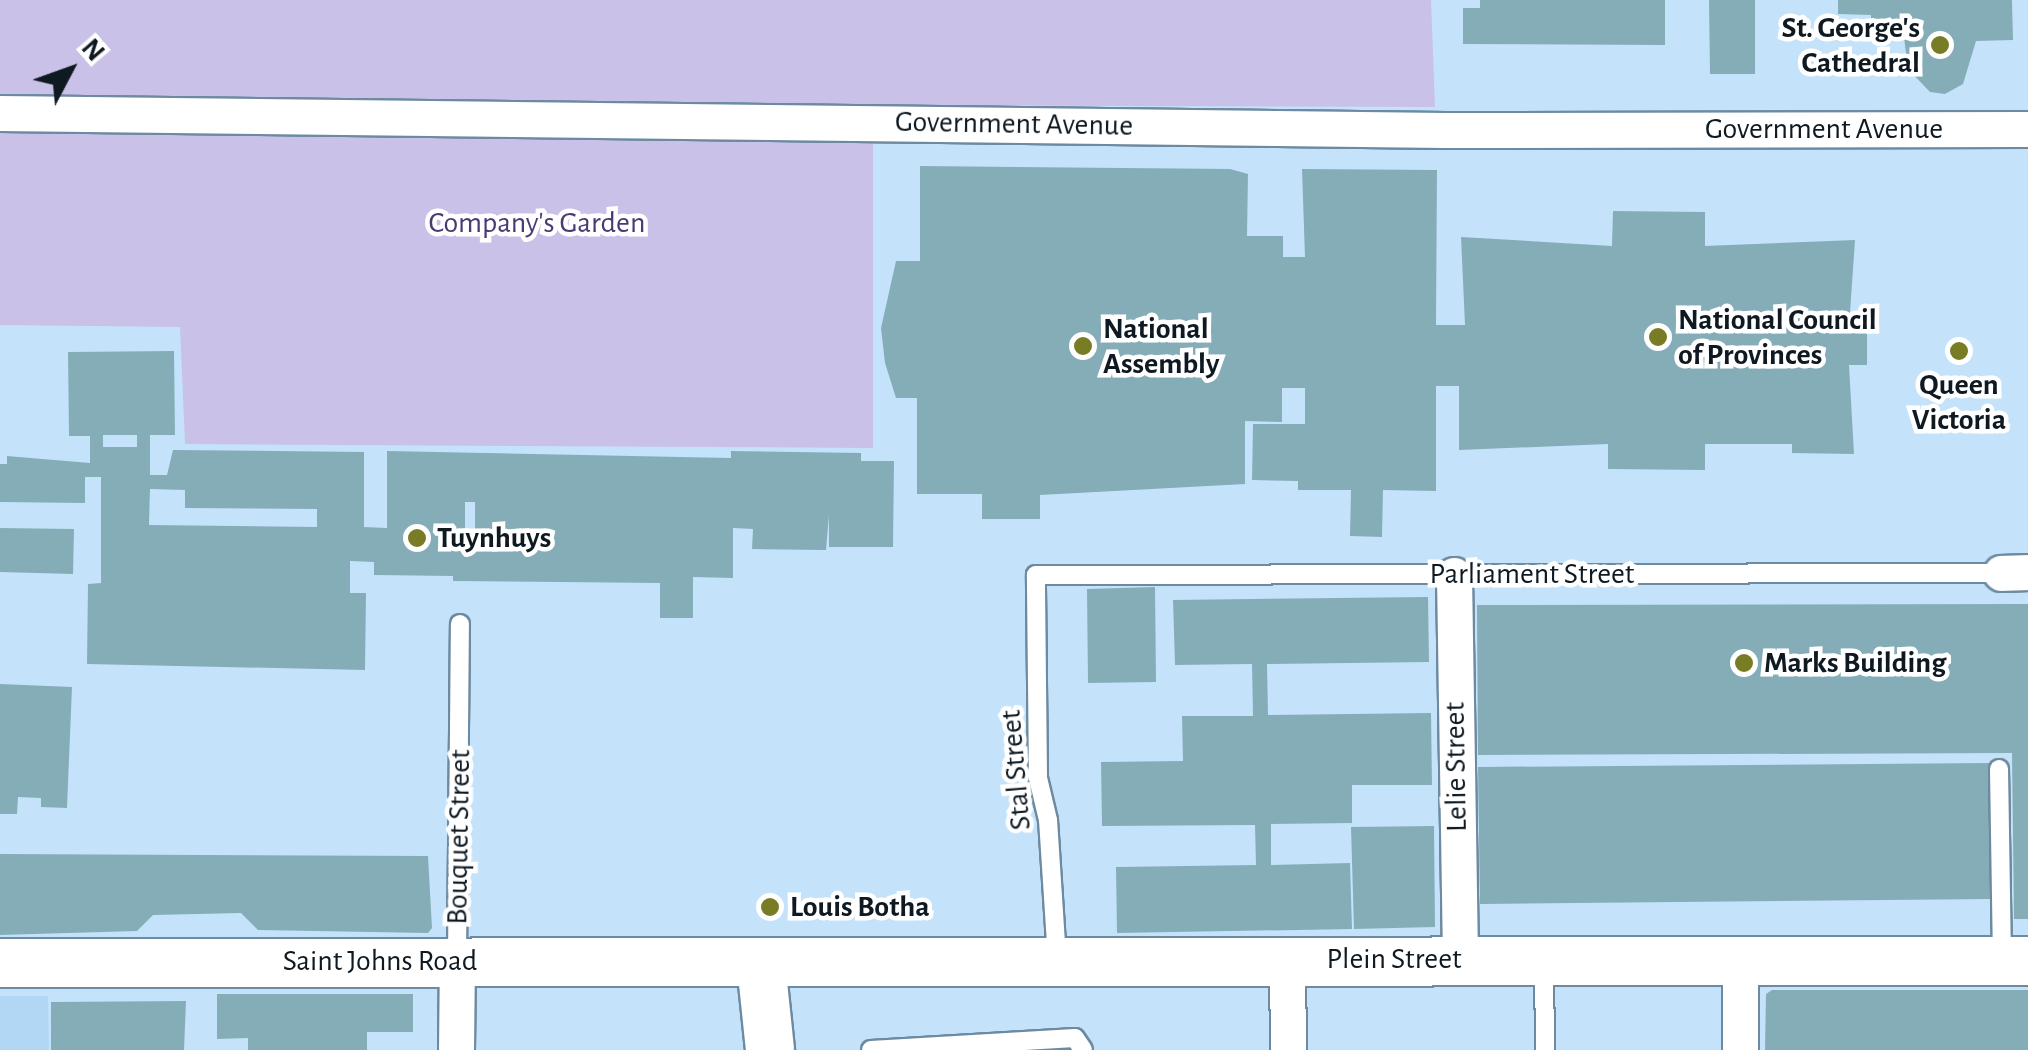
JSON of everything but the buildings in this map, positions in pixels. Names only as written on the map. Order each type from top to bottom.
[{"type":"street","name":"Government Avenue","points":[[0,113],[1446,130],[2028,129]]},
{"type":"street","name":"Lelie Street","points":[[1454,574],[1460,959]]},
{"type":"street","name":"Plein Street","points":[[761,964],[1056,959],[2015,961]]},
{"type":"street","name":"Saint Johns Road","points":[[0,963],[457,960],[761,964]]},
{"type":"street","name":"Bouquet Street","points":[[456,1036],[457,960]]},
{"type":"street","points":[[1287,960],[1288,1050]]},
{"type":"street","points":[[1740,960],[1740,1050]]},
{"type":"street","points":[[761,964],[770,1050]]},
{"type":"lane","name":"Parliament Street","points":[[1036,575],[2015,572]]},
{"type":"lane","name":"Stal Street","points":[[1036,575],[1038,778],[1048,820],[1056,959]]},
{"type":"lane","name":"Bouquet Street","points":[[457,960],[460,624]]},
{"type":"lane","points":[[1999,770],[2015,961]]},
{"type":"lane","points":[[1544,959],[1545,1050]]},
{"type":"lane","points":[[870,1050],[1076,1038],[1083,1050]]},
{"type":"shaded area","points":[[0,996],[48,996],[49,1050],[0,1050]]},
{"type":"green space","name":"Company's Garden","points":[[0,0],[1431,0],[1435,107],[873,105],[873,448],[185,444],[180,327],[0,325]]},
{"type":"place","name":"St. George's Cathedral","points":[[1940,45]]},
{"type":"place","name":"National Council of Provinces","points":[[1658,337]]},
{"type":"place","name":"National Assembly","points":[[1083,346]]},
{"type":"place","name":"Queen Victoria","points":[[1959,351]]},
{"type":"place","name":"Tuynhuys","points":[[417,538]]},
{"type":"place","name":"Marks Building","points":[[1744,663]]},
{"type":"place","name":"Louis Botha","points":[[770,907]]}]
